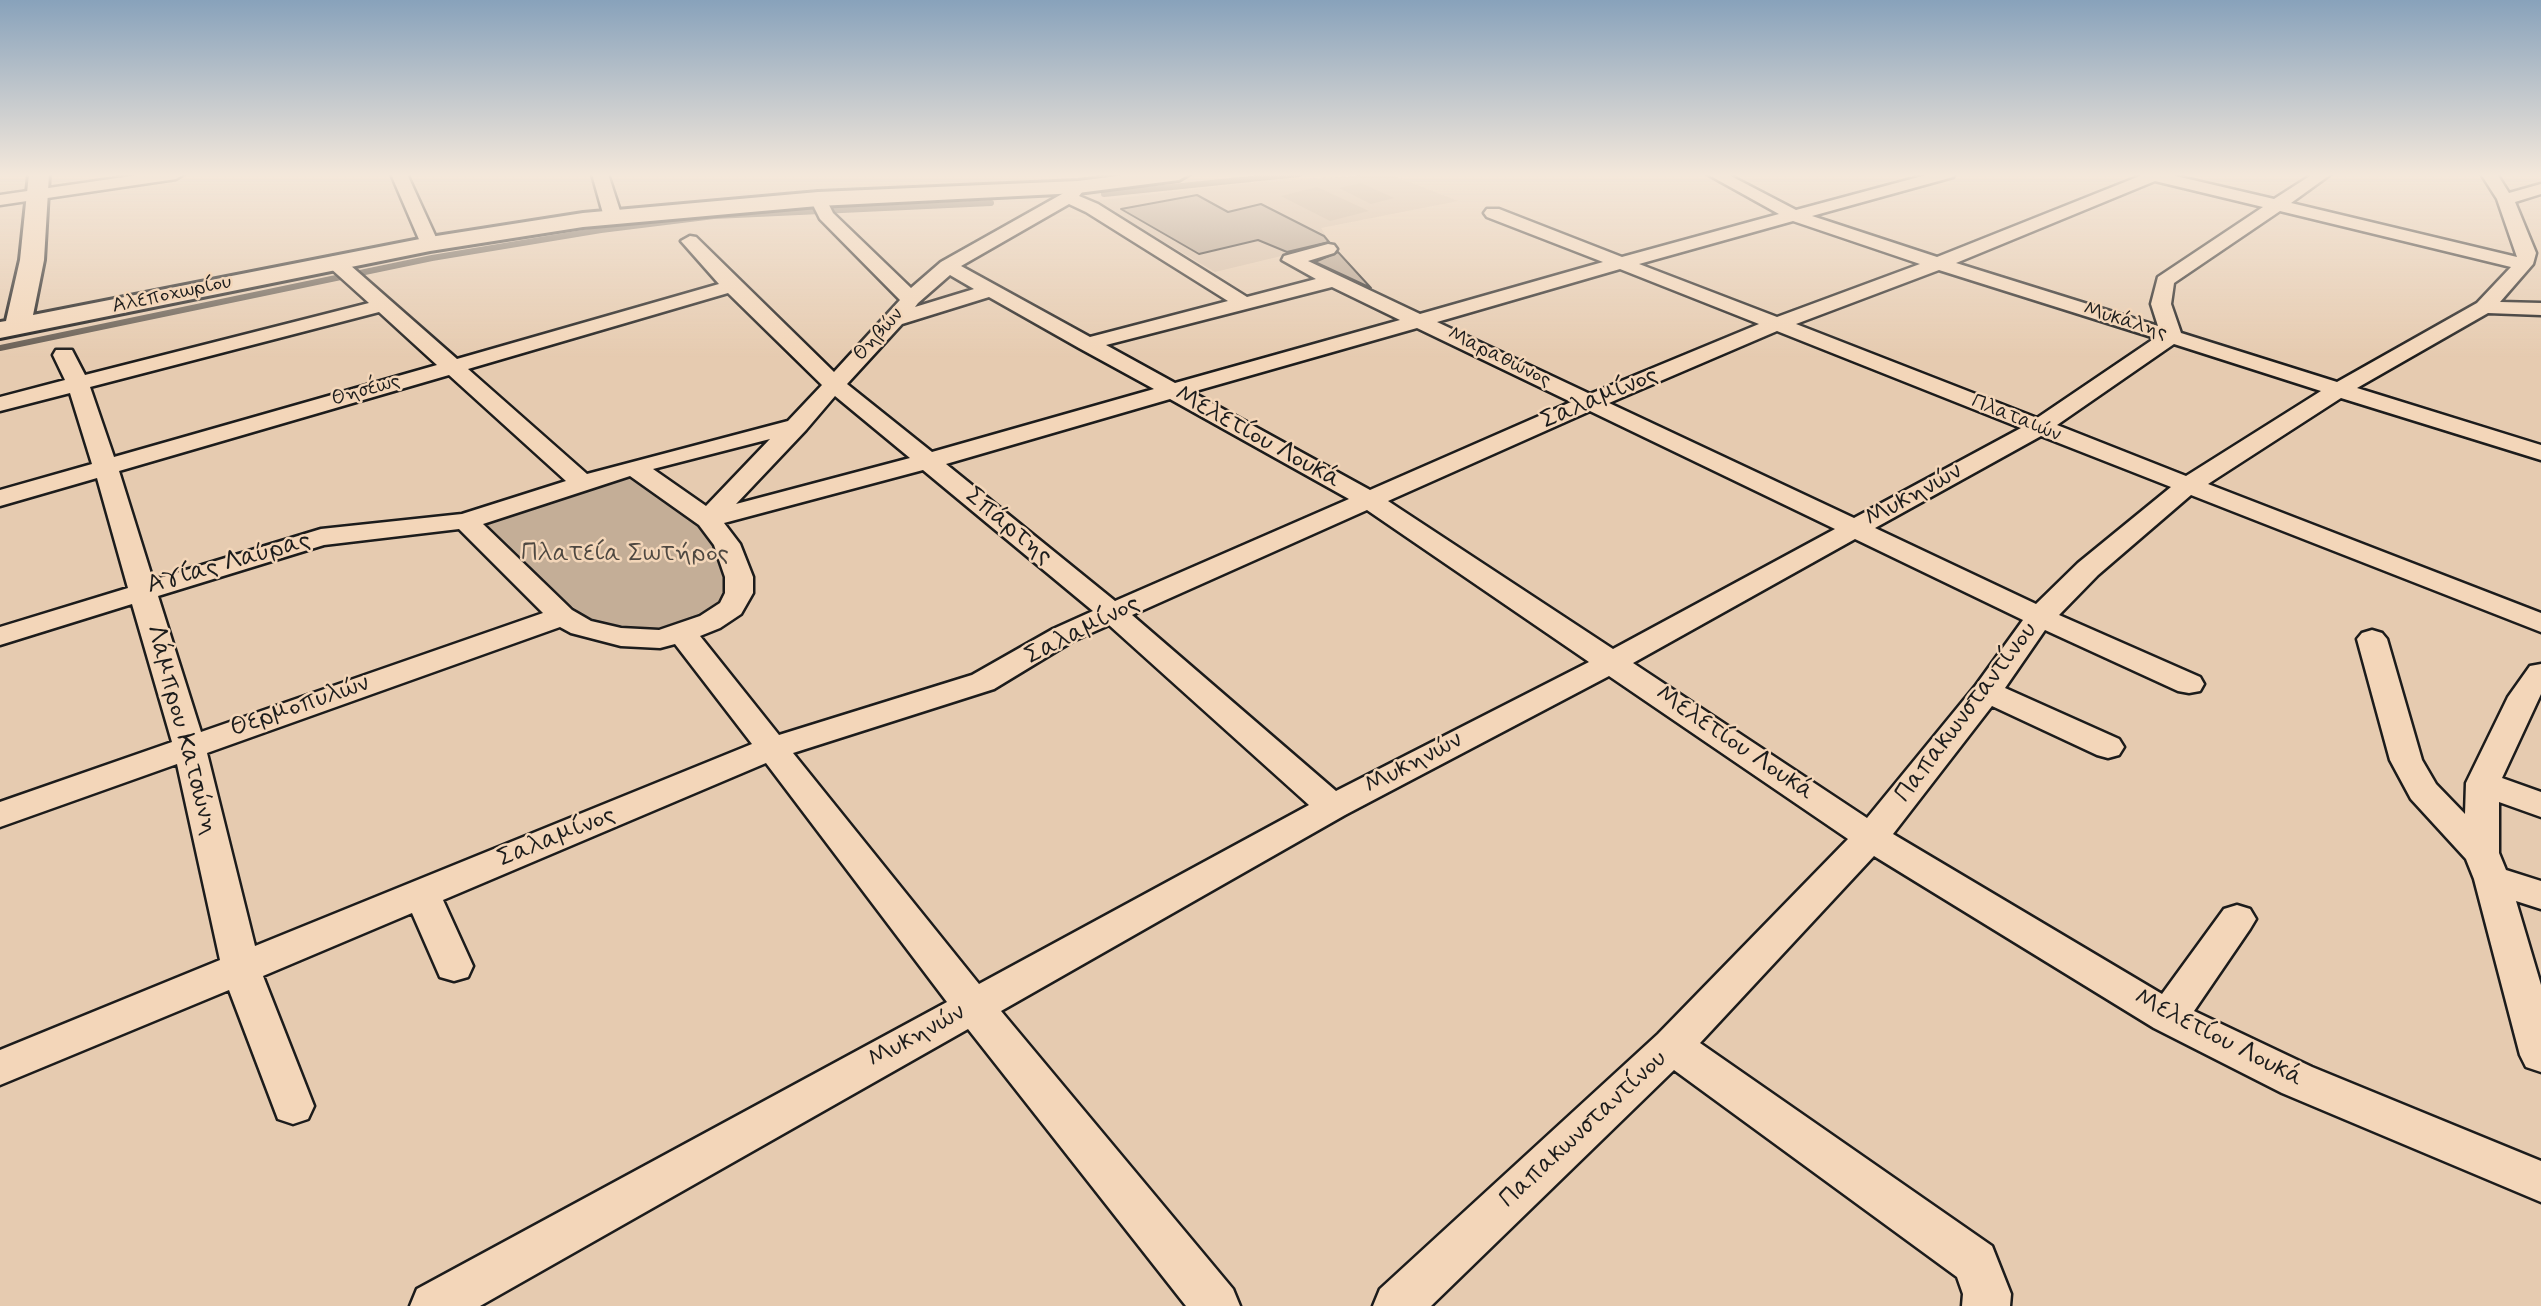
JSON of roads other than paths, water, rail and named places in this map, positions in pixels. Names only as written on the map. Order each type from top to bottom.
[{"type":"main road","points":[[9,329],[32,260],[34,235]]},
{"type":"main road","name":"Αλεποχωρίου","points":[[9,329],[339,266],[430,244],[489,235]]},
{"type":"street","points":[[426,235],[430,244]]},
{"type":"street","points":[[849,235],[911,299]]},
{"type":"street","name":"Θηβών","points":[[708,519],[895,320],[911,299],[948,266],[998,235]]},
{"type":"street","points":[[1135,235],[1244,303]]},
{"type":"street","name":"Πλαταιών","points":[[1549,235],[2541,623]]},
{"type":"street","points":[[708,519],[928,461],[1722,235]]},
{"type":"street","name":"Μυκάλης","points":[[1852,235],[2541,453]]},
{"type":"street","name":"Σαλαμίνος","points":[[0,1068],[773,748],[984,682],[1063,635],[1591,402],[1775,325],[2009,235]]},
{"type":"street","points":[[2172,336],[2161,304],[2165,281],[2233,235]]},
{"type":"street","points":[[2400,235],[2524,264],[2527,253],[2521,235]]},
{"type":"street","name":"Σπάρτης","points":[[690,241],[732,286],[834,384],[1112,613],[1333,807]]},
{"type":"street","name":"Μαραθώνος","points":[[1328,249],[1291,260],[2040,617],[2189,684]]},
{"type":"street","name":"Παπακωνσταντίνου","points":[[1397,1306],[1672,1046],[1871,837],[1987,692],[2040,617],[2088,569],[2187,486],[2338,390],[2484,307],[2524,264]]},
{"type":"street","points":[[339,266],[455,365],[583,483]]},
{"type":"street","name":"Μελετίου Λουκά","points":[[948,266],[1369,500],[1871,837],[2004,921],[2168,1017],[2297,1080],[2541,1182]]},
{"type":"street","points":[[1086,344],[1335,281]]},
{"type":"street","name":"Θησέως","points":[[0,498],[732,286]]},
{"type":"street","points":[[895,320],[990,290]]},
{"type":"street","points":[[0,404],[383,305]]},
{"type":"street","points":[[2484,307],[2541,309]]},
{"type":"street","name":"Μυκηνών","points":[[434,1306],[1333,807],[1612,662],[2038,428],[2172,336]]},
{"type":"street","name":"Λάμπρου Κατσώνη","points":[[64,355],[78,384],[106,468],[189,746],[240,969],[293,1106]]},
{"type":"street","name":"Αγίας Λαύρας","points":[[0,636],[321,537],[465,521],[633,467],[798,425]]},
{"type":"street","points":[[465,521],[562,616],[581,627],[621,637],[660,639],[710,622],[731,608],[739,593],[739,576],[727,544],[708,519],[633,467]]},
{"type":"street","name":"Θερμοπυλών","points":[[0,815],[562,616]]},
{"type":"street","points":[[682,633],[973,1006],[1216,1306]]},
{"type":"street","points":[[2371,639],[2406,760],[2423,791],[2487,866],[2541,895]]},
{"type":"street","points":[[2541,673],[2522,697],[2483,783],[2487,866],[2541,1055]]},
{"type":"street","points":[[1987,692],[2108,747]]},
{"type":"street","points":[[2483,783],[2541,805]]},
{"type":"street","points":[[422,893],[454,966]]},
{"type":"street","points":[[2168,1017],[2237,919]]},
{"type":"street","points":[[1672,1046],[1975,1262],[1987,1294],[1986,1306]]},
{"type":"waterway","points":[[0,348],[432,258],[571,235]]},
{"type":"park label","name":"Πλατεία Σωτήρος","points":[[625,555]]}]
